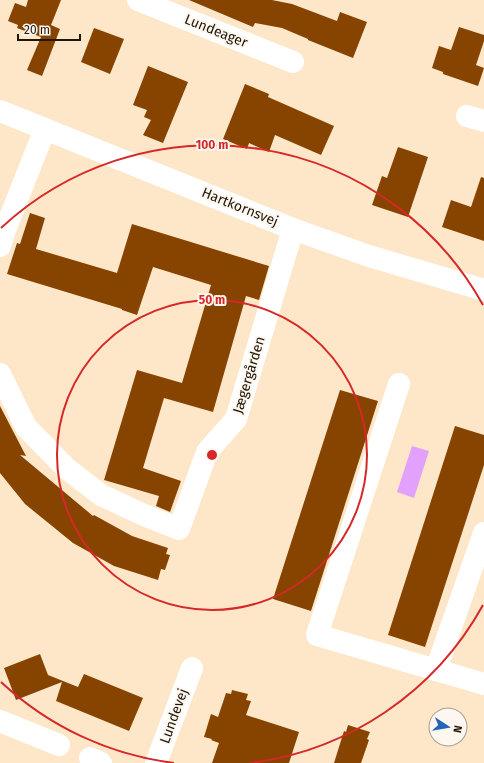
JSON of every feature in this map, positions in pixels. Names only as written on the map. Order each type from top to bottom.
[{"type":"street","name":"Lundeager","points":[[138,0],[293,62]]},
{"type":"street","name":"Hartkornsvej","points":[[0,111],[293,229],[369,256],[484,290]]},
{"type":"street","points":[[0,246],[45,129]]},
{"type":"street","name":"Jægergården","points":[[0,374],[26,427],[66,468],[101,495],[179,529],[207,452],[236,419],[293,229]]},
{"type":"street","points":[[399,384],[317,635],[484,684]]},
{"type":"street","points":[[436,670],[484,533]]},
{"type":"street","name":"Lundevej","points":[[156,763],[192,668]]},
{"type":"street","points":[[0,721],[59,745]]},
{"type":"shaded area","points":[[412,446],[429,451],[414,498],[397,492]]},
{"type":"building","points":[[28,0],[61,0],[51,25],[60,29],[42,76],[27,70],[41,37],[17,28],[18,25],[8,21],[15,3],[26,7]]},
{"type":"building","points":[[189,0],[272,0],[292,4],[337,21],[340,12],[367,22],[353,58],[282,28],[255,23],[253,27]]},
{"type":"building","points":[[459,27],[484,35],[484,41],[476,65],[484,68],[478,86],[443,74],[443,72],[432,68],[439,46],[451,50]]},
{"type":"building","points":[[94,28],[124,39],[110,74],[81,62]]},
{"type":"building","points":[[148,66],[188,82],[163,143],[143,135],[151,120],[144,117],[147,110],[133,105]]},
{"type":"building","points":[[245,84],[269,94],[268,97],[334,126],[321,155],[275,135],[269,152],[249,143],[247,149],[223,139]]},
{"type":"building","points":[[398,147],[428,157],[408,217],[372,205],[382,176],[387,178]]},
{"type":"building","points":[[481,177],[484,178],[484,241],[442,227],[451,200],[471,207]]},
{"type":"building","points":[[30,213],[45,218],[36,249],[117,273],[132,224],[269,266],[259,300],[246,296],[213,412],[164,398],[143,468],[181,481],[170,512],[156,506],[159,496],[104,480],[137,370],[182,383],[211,285],[153,267],[137,315],[122,309],[7,274],[17,243],[20,244]]},
{"type":"building","points":[[340,390],[378,401],[311,611],[273,599]]},
{"type":"building","points":[[0,406],[26,456],[20,455],[93,516],[94,515],[132,536],[168,548],[166,554],[170,555],[165,570],[161,569],[158,580],[114,566],[73,543],[25,504],[0,473]]},
{"type":"building","points":[[455,426],[484,435],[484,465],[425,647],[388,635]]},
{"type":"building","points":[[40,654],[48,675],[78,687],[84,674],[143,698],[129,731],[56,701],[62,682],[16,700],[4,668]]},
{"type":"building","points":[[232,690],[248,694],[246,700],[251,701],[246,715],[299,732],[289,763],[212,763],[219,743],[204,737],[211,714],[218,717],[226,693],[231,694]]},
{"type":"building","points":[[348,725],[370,732],[367,739],[369,740],[361,763],[334,763],[344,731],[346,732]]}]
